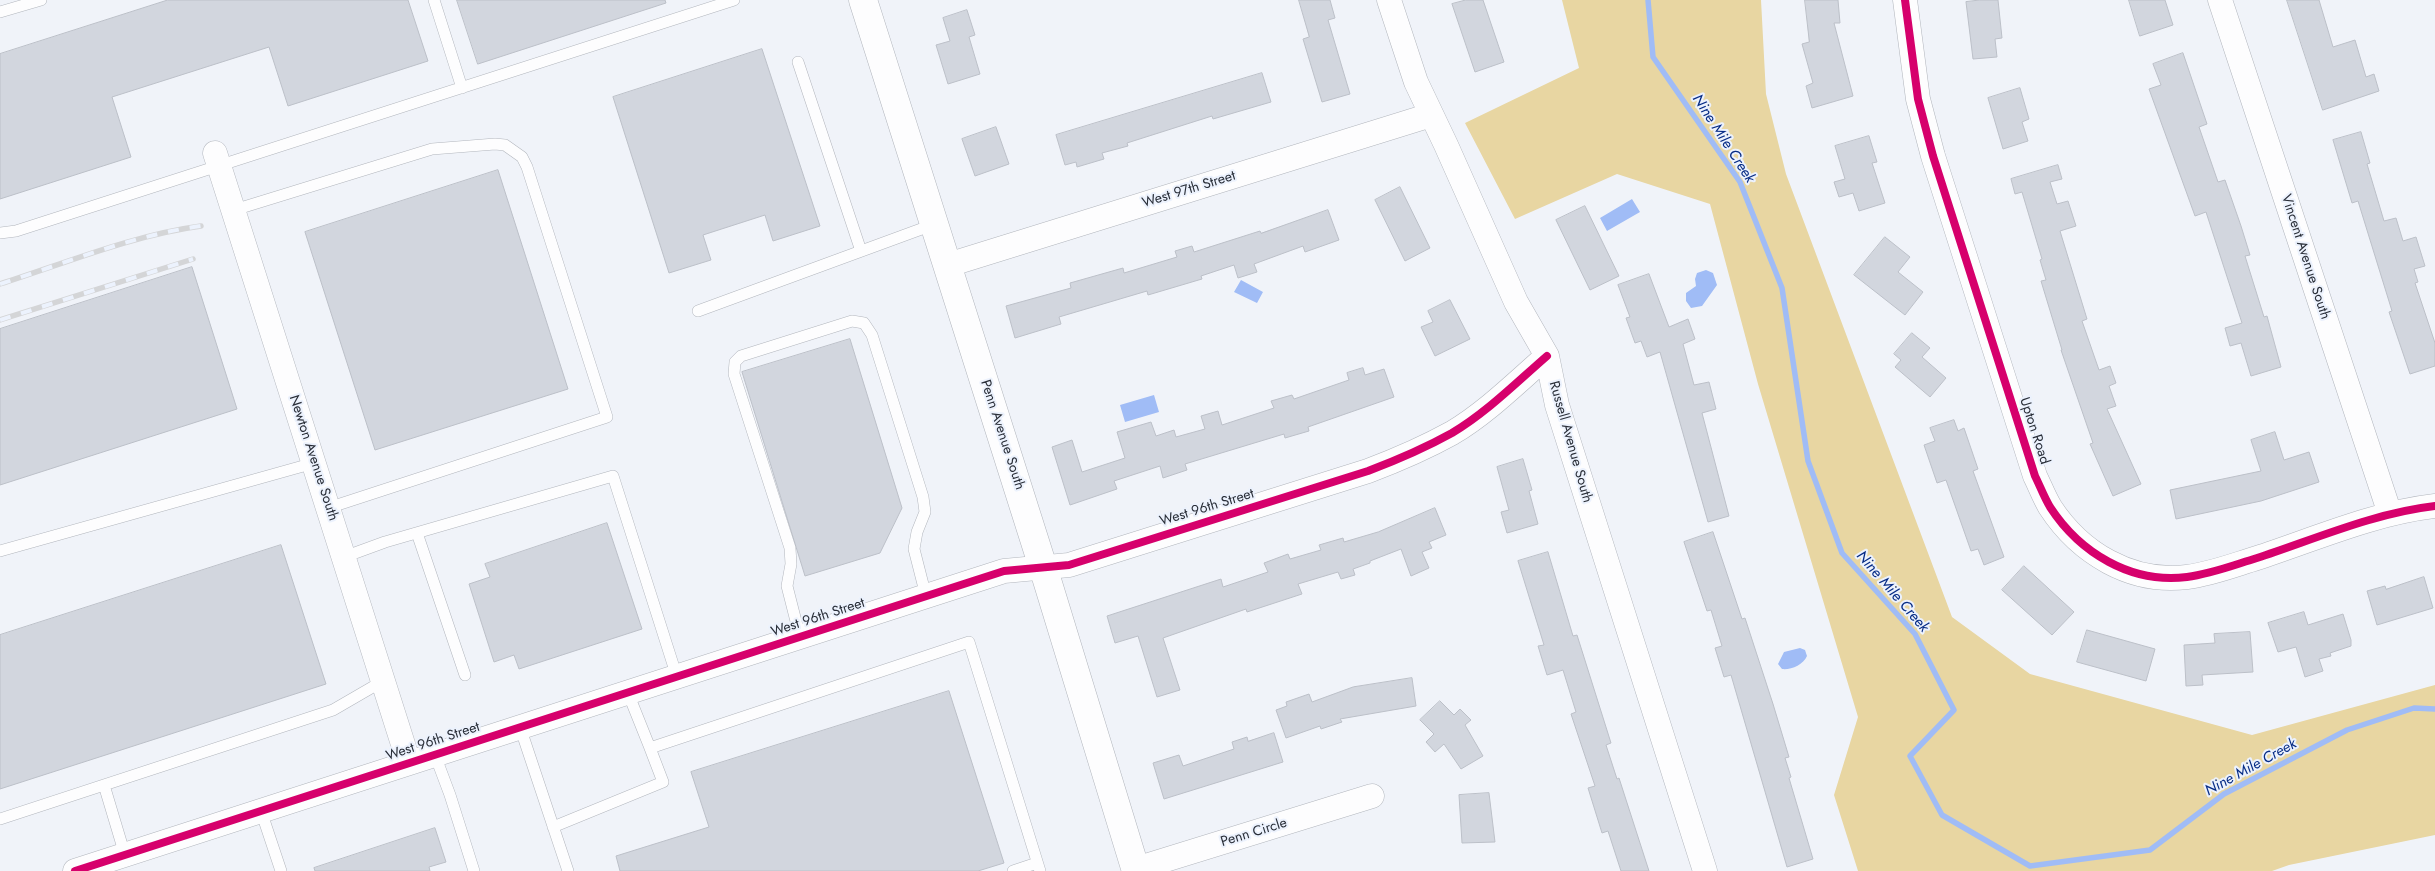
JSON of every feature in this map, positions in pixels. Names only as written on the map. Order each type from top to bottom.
[{"type":"main road","name":"Penn Avenue South","points":[[863,0],[1043,567],[1134,870]]},
{"type":"street","name":"Russell Avenue South","points":[[1389,0],[1416,82],[1516,302],[1547,356],[1557,405],[1705,871]]},
{"type":"street","name":"Upton Road","points":[[1905,0],[1918,99],[1933,156],[2035,476],[2049,506],[2069,532],[2092,553],[2122,569],[2154,577],[2186,577],[2220,570],[2390,514]]},
{"type":"street","name":"Vincent Avenue South","points":[[2220,0],[2390,514]]},
{"type":"street","name":"West 97th Street","points":[[948,265],[1431,115]]},
{"type":"street","name":"Newton Avenue South","points":[[217,159],[409,763]]},
{"type":"street","name":"West 96th Street","points":[[75,871],[1004,571],[1069,565],[1368,471],[1412,454],[1453,432],[1547,356]]},
{"type":"street","points":[[2390,514],[2435,506]]},
{"type":"street","name":"Penn Circle","points":[[1134,870],[1372,796]]},
{"type":"lane","points":[[0,12],[41,0]]},
{"type":"lane","points":[[434,0],[462,88]]},
{"type":"lane","points":[[0,233],[16,231],[217,159],[462,88],[734,0]]},
{"type":"lane","points":[[798,62],[861,251]]},
{"type":"lane","points":[[234,210],[432,149],[495,144],[514,150],[522,157],[527,167],[607,417],[328,508]]},
{"type":"lane","points":[[698,311],[935,224]]},
{"type":"lane","points":[[800,637],[787,586],[790,548],[734,374],[734,362],[741,356],[852,321],[864,323],[872,335],[923,497],[925,512],[916,532],[914,549],[926,596]]},
{"type":"lane","points":[[0,551],[314,463]]},
{"type":"lane","points":[[344,557],[417,532],[613,476],[677,677]]},
{"type":"lane","points":[[417,532],[465,675]]},
{"type":"lane","points":[[650,748],[969,642],[1039,867],[1013,871]]},
{"type":"lane","points":[[0,819],[333,710],[383,681]]},
{"type":"lane","points":[[553,827],[663,782],[628,693]]},
{"type":"lane","points":[[520,727],[568,871]]},
{"type":"lane","points":[[435,755],[450,794],[474,871]]},
{"type":"lane","points":[[104,785],[125,855]]},
{"type":"lane","points":[[261,811],[281,871]]},
{"type":"shaded area","points":[[1562,0],[1761,0],[1766,94],[1786,174],[1952,617],[2030,674],[2252,735],[2435,685],[2435,835],[2289,865],[2272,871],[1858,871],[1834,795],[1858,717],[1758,384],[1710,204],[1617,174],[1515,219],[1465,123],[1579,68]]},
{"type":"water","points":[[1632,199],[1640,212],[1607,231],[1600,218]]},
{"type":"water","points":[[1706,270],[1713,273],[1717,285],[1702,306],[1691,308],[1686,301],[1686,293],[1696,286],[1695,279],[1697,273]]},
{"type":"water","points":[[1241,280],[1263,292],[1257,303],[1234,292]]},
{"type":"water","points":[[1154,395],[1159,412],[1125,422],[1120,405]]},
{"type":"water","points":[[1800,648],[1805,650],[1807,656],[1803,662],[1789,669],[1782,669],[1778,664],[1784,652]]},
{"type":"building","points":[[168,0],[408,0],[428,61],[288,106],[269,47],[112,97],[131,157],[0,199],[0,54]]},
{"type":"building","points":[[457,0],[665,0],[666,3],[478,64]]},
{"type":"building","points":[[1299,0],[1330,0],[1335,18],[1328,20],[1350,94],[1322,102],[1303,39],[1309,37]]},
{"type":"building","points":[[1466,0],[1483,0],[1504,62],[1475,72],[1452,4]]},
{"type":"building","points":[[1805,0],[1838,0],[1840,23],[1834,23],[1853,96],[1812,108],[1806,86],[1813,83],[1802,44],[1809,42]]},
{"type":"building","points":[[1998,0],[2002,38],[1995,39],[1997,57],[1973,59],[1966,2]]},
{"type":"building","points":[[2129,0],[2165,0],[2173,25],[2140,36]]},
{"type":"building","points":[[2287,0],[2319,0],[2333,47],[2355,40],[2366,77],[2374,74],[2379,91],[2323,110]]},
{"type":"building","points":[[967,10],[975,35],[969,37],[980,74],[948,84],[936,45],[950,41],[943,18]]},
{"type":"building","points":[[762,49],[820,226],[773,241],[765,215],[703,235],[711,260],[669,273],[613,97]]},
{"type":"building","points":[[2183,53],[2207,124],[2199,127],[2218,182],[2225,180],[2241,226],[2250,255],[2245,256],[2264,317],[2267,316],[2281,367],[2251,376],[2241,343],[2230,346],[2225,328],[2242,323],[2206,212],[2195,216],[2149,89],[2161,85],[2153,64]]},
{"type":"building","points":[[1262,73],[1271,102],[1213,119],[1212,116],[1127,143],[1128,146],[1102,153],[1104,159],[1077,167],[1076,162],[1065,165],[1056,135]]},
{"type":"building","points":[[2020,88],[2029,119],[2022,122],[2028,141],[2003,149],[1988,98]]},
{"type":"building","points":[[996,127],[1009,164],[975,176],[962,139]]},
{"type":"building","points":[[2361,132],[2370,163],[2367,164],[2384,221],[2396,218],[2403,241],[2416,237],[2425,266],[2414,269],[2418,282],[2415,283],[2435,343],[2435,366],[2410,374],[2389,312],[2392,311],[2358,201],[2352,203],[2333,140]]},
{"type":"building","points":[[1869,136],[1877,162],[1872,163],[1885,203],[1859,211],[1853,193],[1839,197],[1834,182],[1845,179],[1835,146]]},
{"type":"building","points":[[2058,165],[2062,179],[2050,182],[2057,204],[2068,201],[2076,226],[2060,231],[2087,319],[2082,321],[2099,370],[2110,366],[2116,383],[2109,386],[2116,406],[2107,409],[2141,484],[2113,496],[2090,444],[2093,443],[2061,350],[2041,281],[2046,280],[2040,260],[2042,259],[2022,192],[2015,194],[2011,179]]},
{"type":"building","points":[[498,170],[568,389],[375,450],[305,232]]},
{"type":"building","points":[[1400,187],[1430,248],[1405,261],[1375,200]]},
{"type":"building","points":[[1585,206],[1619,276],[1590,290],[1556,220]]},
{"type":"building","points":[[1328,210],[1339,240],[1305,252],[1303,246],[1254,264],[1257,272],[1238,278],[1234,265],[1201,276],[1202,279],[1148,295],[1147,291],[1059,317],[1061,324],[1015,338],[1006,306],[1071,288],[1070,283],[1123,268],[1124,273],[1177,257],[1175,251],[1192,246],[1194,252],[1260,231],[1261,233]]},
{"type":"building","points":[[1885,237],[1910,257],[1898,272],[1923,292],[1905,315],[1854,275]]},
{"type":"building","points":[[192,267],[237,409],[0,485],[0,329]]},
{"type":"building","points":[[1649,274],[1669,327],[1688,319],[1695,339],[1683,344],[1694,385],[1709,382],[1716,409],[1702,413],[1729,516],[1708,522],[1660,352],[1647,357],[1641,341],[1635,343],[1626,318],[1630,317],[1618,285]]},
{"type":"building","points":[[1450,300],[1470,339],[1435,356],[1421,327],[1433,322],[1428,311]]},
{"type":"building","points":[[1912,333],[1930,348],[1922,357],[1946,378],[1930,397],[1895,367],[1901,360],[1894,354]]},
{"type":"building","points":[[850,339],[902,508],[880,553],[805,576],[742,372]]},
{"type":"building","points":[[1363,368],[1365,375],[1384,369],[1394,397],[1308,427],[1309,431],[1285,438],[1284,434],[1185,464],[1187,470],[1163,478],[1160,466],[1114,481],[1117,489],[1070,505],[1052,447],[1072,440],[1082,472],[1125,458],[1117,432],[1151,422],[1156,436],[1174,430],[1176,437],[1205,429],[1201,416],[1218,411],[1222,425],[1274,408],[1271,401],[1292,395],[1294,399],[1349,380],[1347,373]]},
{"type":"building","points":[[1954,420],[1958,431],[1964,428],[1978,469],[1973,471],[2004,557],[1984,565],[1978,549],[1971,551],[1946,480],[1937,483],[1924,445],[1935,441],[1930,428]]},
{"type":"building","points":[[2275,432],[2284,460],[2309,452],[2319,482],[2261,501],[2176,519],[2170,490],[2261,471],[2251,440]]},
{"type":"building","points":[[1523,459],[1532,490],[1529,491],[1538,524],[1507,533],[1501,512],[1509,510],[1497,467]]},
{"type":"building","points":[[1435,508],[1446,535],[1429,542],[1432,548],[1422,552],[1429,568],[1411,576],[1401,549],[1353,569],[1355,575],[1341,579],[1338,572],[1298,584],[1302,594],[1247,612],[1246,609],[1163,638],[1180,690],[1157,697],[1138,636],[1115,643],[1107,616],[1221,579],[1223,587],[1268,572],[1264,563],[1288,554],[1290,559],[1321,550],[1319,545],[1343,538],[1344,542],[1378,532]]},
{"type":"building","points":[[607,523],[642,629],[519,669],[514,655],[494,662],[469,584],[490,577],[485,564]]},
{"type":"building","points":[[1713,532],[1742,619],[1745,618],[1773,704],[1789,757],[1785,758],[1791,777],[1789,778],[1813,859],[1787,867],[1731,675],[1724,677],[1715,648],[1722,646],[1711,610],[1707,611],[1684,542]]},
{"type":"building","points":[[281,545],[326,684],[0,789],[0,635]]},
{"type":"building","points":[[1548,552],[1573,636],[1577,635],[1611,743],[1606,745],[1617,779],[1619,778],[1649,871],[1621,871],[1608,831],[1602,833],[1588,788],[1595,786],[1571,714],[1576,712],[1563,670],[1547,675],[1538,646],[1544,645],[1518,561]]},
{"type":"building","points":[[2024,566],[2074,612],[2052,635],[2002,590]]},
{"type":"building","points":[[2424,577],[2433,608],[2377,625],[2367,591],[2385,586],[2386,589]]},
{"type":"building","points":[[2304,612],[2308,625],[2343,614],[2351,640],[2351,646],[2330,653],[2331,656],[2319,659],[2323,671],[2305,677],[2296,647],[2278,652],[2268,623]]},
{"type":"building","points":[[2087,630],[2155,649],[2146,681],[2077,662]]},
{"type":"building","points":[[2250,632],[2253,672],[2202,675],[2203,685],[2186,686],[2184,645],[2215,643],[2214,634]]},
{"type":"building","points":[[1412,678],[1416,706],[1340,719],[1342,722],[1321,729],[1320,726],[1286,738],[1276,710],[1287,706],[1286,702],[1309,694],[1312,702],[1353,687]]},
{"type":"building","points":[[949,691],[1004,863],[978,871],[620,871],[616,856],[709,827],[691,772]]},
{"type":"building","points":[[1440,701],[1454,715],[1460,709],[1471,720],[1465,725],[1483,756],[1461,769],[1444,744],[1435,752],[1426,742],[1434,734],[1420,720]]},
{"type":"building","points":[[1274,733],[1283,762],[1164,799],[1153,763],[1179,755],[1183,766],[1234,749],[1232,742],[1247,737],[1248,741]]},
{"type":"building","points":[[1489,793],[1495,842],[1462,843],[1459,795]]},
{"type":"building","points":[[435,828],[446,862],[429,867],[430,871],[315,871],[314,868]]},
{"type":"waterway","name":"Nine Mile Creek","points":[[1648,0],[1653,57],[1740,182],[1782,288],[1808,461],[1842,553],[1915,634],[1954,710],[1910,756],[1942,815],[2030,866],[2150,850],[2224,794],[2347,730],[2414,708],[2435,709]]},
{"type":"railway","points":[[0,284],[100,250],[150,236],[201,226]]},
{"type":"railway","points":[[0,320],[193,259]]},
{"type":"cycle path","points":[[1905,0],[1918,99],[1933,156],[2035,476],[2050,507],[2062,524],[2076,538],[2109,562],[2127,570],[2166,578],[2187,577],[2231,566],[2390,514],[2435,506]]},
{"type":"cycle path","points":[[75,871],[1004,571],[1069,565],[1368,471],[1421,449],[1465,425],[1501,397],[1547,356]]}]
